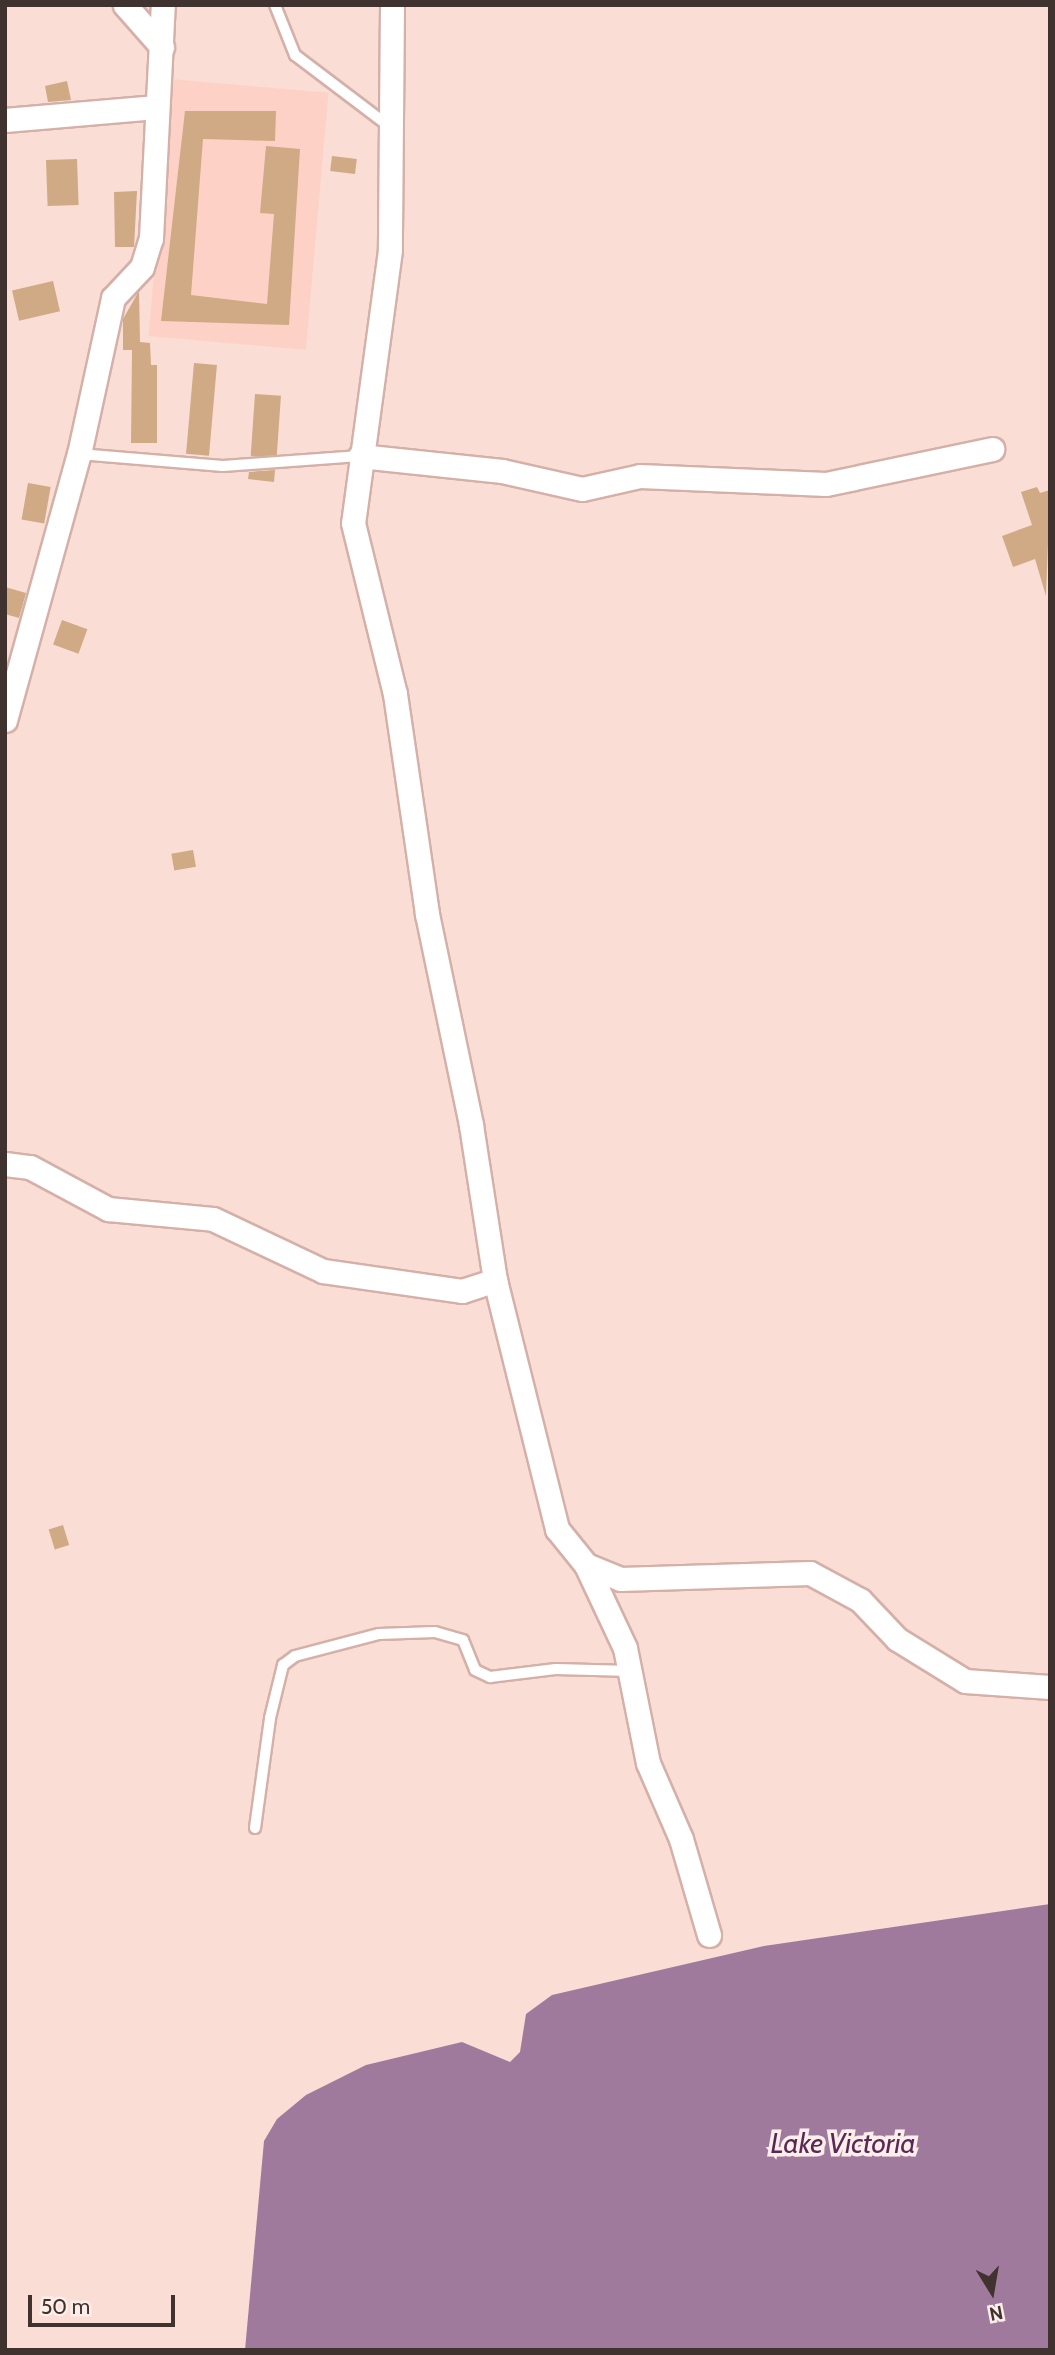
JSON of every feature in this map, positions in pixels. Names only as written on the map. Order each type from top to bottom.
[{"type":"street","points":[[125,5],[162,47]]},
{"type":"street","points":[[5,720],[79,454],[113,298],[142,267],[150,238],[163,5]]},
{"type":"street","points":[[392,5],[393,128],[382,337],[360,456],[353,523],[395,694],[427,914],[471,1125],[495,1280],[557,1529],[586,1565],[631,1671],[648,1763],[681,1839],[709,1935]]},
{"type":"street","points":[[5,120],[156,107]]},
{"type":"street","points":[[360,456],[502,471],[582,489],[640,476],[826,484],[992,449]]},
{"type":"street","points":[[5,1164],[30,1167],[108,1209],[214,1219],[323,1271],[462,1291],[495,1280]]},
{"type":"street","points":[[586,1565],[643,1583],[810,1573],[860,1600],[897,1639],[965,1681],[1050,1687]]},
{"type":"lane","points":[[275,5],[295,55],[393,128]]},
{"type":"lane","points":[[79,454],[223,466],[360,456]]},
{"type":"lane","points":[[255,1828],[270,1718],[283,1665],[295,1656],[379,1634],[435,1632],[463,1640],[475,1670],[490,1677],[556,1669],[631,1671]]},
{"type":"shaded area","points":[[171,79],[328,93],[306,350],[149,336]]},
{"type":"water","name":"Lake Victoria","points":[[1050,1904],[1050,2350],[245,2350],[264,2141],[277,2119],[306,2095],[366,2065],[462,2042],[510,2062],[520,2052],[526,2014],[552,1995],[764,1946]]},
{"type":"building","points":[[67,81],[71,100],[48,102],[45,86]]},
{"type":"building","points":[[185,111],[276,111],[275,141],[203,139],[191,295],[267,304],[274,214],[260,213],[266,146],[300,149],[289,325],[161,321]]},
{"type":"building","points":[[332,156],[357,159],[355,174],[330,171]]},
{"type":"building","points":[[77,159],[79,205],[48,206],[46,160]]},
{"type":"building","points":[[137,191],[134,247],[115,247],[114,192]]},
{"type":"building","points":[[53,281],[60,311],[19,321],[12,290]]},
{"type":"building","points":[[139,291],[140,342],[150,343],[151,365],[157,365],[157,443],[131,443],[132,350],[123,350],[123,319]]},
{"type":"building","points":[[194,363],[217,365],[209,456],[186,454]]},
{"type":"building","points":[[255,394],[281,396],[277,458],[251,456]]},
{"type":"building","points":[[275,470],[274,482],[248,479],[249,472]]},
{"type":"building","points":[[28,483],[51,487],[44,523],[22,519]]},
{"type":"building","points":[[1037,487],[1040,493],[1050,490],[1046,596],[1035,559],[1013,567],[1002,536],[1032,525],[1021,492]]},
{"type":"building","points":[[5,587],[26,593],[19,618],[5,614]]},
{"type":"building","points":[[62,620],[87,629],[78,654],[53,644]]},
{"type":"building","points":[[193,850],[196,867],[174,871],[171,854]]},
{"type":"building","points":[[63,1525],[69,1545],[55,1549],[49,1529]]}]
